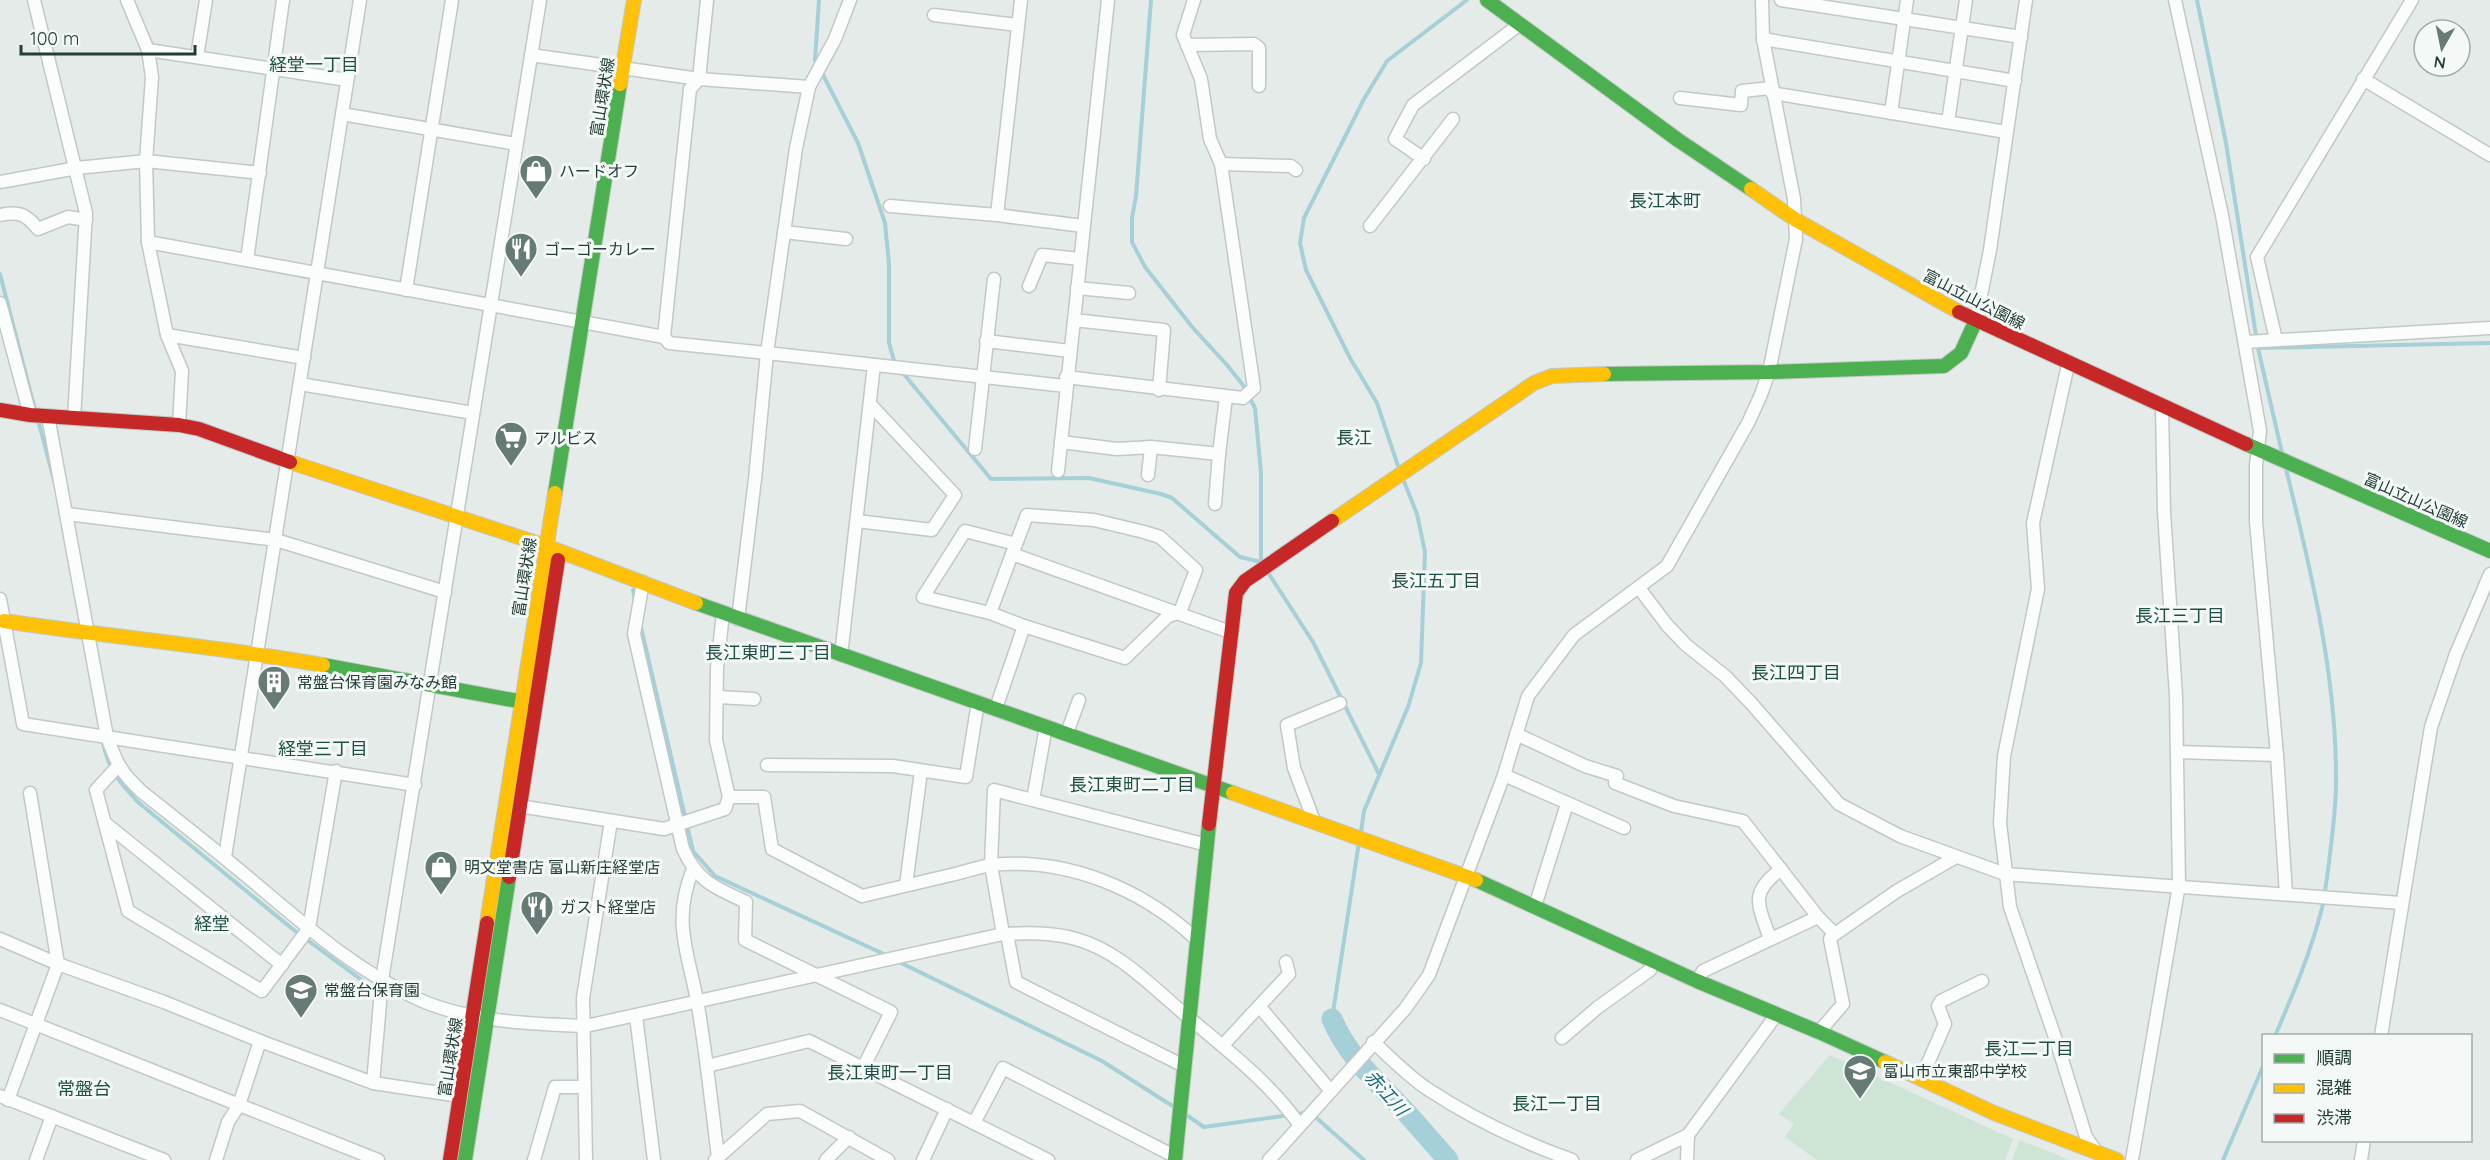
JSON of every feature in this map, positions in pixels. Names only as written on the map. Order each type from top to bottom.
[{"type":"street","points":[[34,0],[77,168],[86,220],[74,418]]},
{"type":"street","points":[[127,0],[148,50],[152,77],[146,161],[148,242],[167,335],[182,371],[179,425]]},
{"type":"street","points":[[197,57],[206,0]]},
{"type":"street","points":[[247,261],[283,0]]},
{"type":"street","points":[[225,857],[360,0]]},
{"type":"street","points":[[406,290],[452,0]]},
{"type":"street","points":[[373,1083],[382,980],[432,684],[540,0]]},
{"type":"street","name":"富山環状線","points":[[630,70],[634,0]]},
{"type":"street","name":"富山環状線","points":[[450,1160],[553,548],[630,70],[647,0]]},
{"type":"street","points":[[664,337],[690,89],[699,79],[707,0]]},
{"type":"street","points":[[738,619],[767,353],[796,148],[809,87],[835,39],[850,0]]},
{"type":"street","points":[[997,215],[1021,0]]},
{"type":"street","points":[[1058,471],[1108,0]]},
{"type":"street","points":[[148,242],[664,337],[669,343],[983,377],[1066,381],[1243,398],[1254,388],[1221,164],[1210,139],[1201,79],[1183,35],[1194,0]]},
{"type":"street","name":"富山立山公園線","points":[[1487,0],[1678,140],[1796,220],[1976,320],[2068,365],[2490,551]]},
{"type":"street","points":[[1270,1159],[1299,1124],[1405,1009],[1429,975],[1504,775],[1528,696],[1574,635],[1667,566],[1748,423],[1769,372],[1794,254],[1796,220],[1794,199],[1771,90],[1763,39],[1761,0]]},
{"type":"street","points":[[1781,0],[2021,37]]},
{"type":"street","points":[[1891,113],[1907,0]]},
{"type":"street","points":[[1948,123],[1966,0]]},
{"type":"street","points":[[974,1123],[1003,1068],[1175,1158],[1196,939],[1230,632],[1236,592],[1245,581],[1534,383],[1552,376],[1944,366],[1958,357],[1970,339],[1976,320],[1990,250],[2026,0]]},
{"type":"street","points":[[2175,0],[2222,215],[2260,431],[2260,449],[2256,465],[2256,522],[2277,755],[2286,894]]},
{"type":"street","points":[[2276,340],[2257,257],[2412,0]]},
{"type":"street","points":[[934,15],[1018,25]]},
{"type":"street","points":[[1424,159],[1395,139],[1413,105],[1520,24]]},
{"type":"street","points":[[1763,39],[2015,81]]},
{"type":"street","points":[[1187,45],[1254,44],[1259,48],[1259,87]]},
{"type":"street","points":[[148,50],[347,80]]},
{"type":"street","points":[[531,55],[699,79],[809,87]]},
{"type":"street","points":[[2363,79],[2490,155]]},
{"type":"street","points":[[1680,98],[1742,105],[1742,91],[1771,90],[2006,132]]},
{"type":"street","points":[[342,114],[516,144]]},
{"type":"street","points":[[1370,226],[1453,119]]},
{"type":"street","points":[[0,182],[77,168],[146,161],[260,173]]},
{"type":"street","points":[[1221,164],[1291,166],[1296,170]]},
{"type":"street","points":[[890,206],[997,215],[1083,226]]},
{"type":"street","points":[[0,215],[12,212],[28,216],[38,229],[68,217],[86,220]]},
{"type":"street","points":[[784,232],[846,239]]},
{"type":"street","points":[[1029,286],[1042,255],[1080,259]]},
{"type":"street","points":[[975,449],[994,279]]},
{"type":"street","points":[[1077,288],[1129,293]]},
{"type":"street","points":[[0,303],[30,414]]},
{"type":"street","points":[[1074,320],[1164,330],[1159,390]]},
{"type":"street","points":[[2246,342],[2490,328]]},
{"type":"street","points":[[167,335],[304,358]]},
{"type":"street","points":[[986,342],[1070,351]]},
{"type":"street","points":[[841,655],[874,365]]},
{"type":"street","points":[[2068,365],[2033,523],[2038,589],[2004,756],[2000,823],[2010,907],[2057,1043],[2086,1137],[2095,1156]]},
{"type":"street","points":[[300,384],[473,413]]},
{"type":"street","points":[[1215,504],[1226,397]]},
{"type":"street","points":[[857,521],[932,530],[955,495],[870,404]]},
{"type":"street","points":[[2132,1160],[2179,885],[2176,696],[2164,512],[2162,407]]},
{"type":"street","points":[[0,410],[48,416],[179,425],[199,429],[287,461],[553,548],[738,619],[1214,784],[1466,875],[1994,1113],[2095,1156],[2117,1160]]},
{"type":"street","points":[[48,416],[68,514],[107,737],[118,766],[124,776],[142,792],[225,857],[309,928],[340,953],[382,980],[421,1000],[487,1018],[547,1026],[584,1026],[1005,934],[1041,932],[1077,939],[1108,953],[1132,969],[1223,1045],[1289,1110],[1299,1124]]},
{"type":"street","points":[[1061,442],[1117,449],[1151,447],[1219,454]]},
{"type":"street","points":[[1148,475],[1151,447]]},
{"type":"street","points":[[68,514],[276,540],[446,592]]},
{"type":"street","points":[[990,613],[1014,549],[1027,515],[1094,520],[1160,537],[1196,570],[1180,612],[1167,617],[1125,658],[990,613],[923,597],[964,531],[1014,549],[1180,612],[1230,632]]},
{"type":"street","points":[[2380,1034],[2431,727],[2456,654],[2490,574]]},
{"type":"street","points":[[643,582],[634,634],[683,849],[693,869],[705,881],[746,902],[745,940],[891,1012],[863,1068]]},
{"type":"street","points":[[1639,588],[1666,625],[1686,645],[1725,676],[1839,804],[1900,836],[2005,874],[2401,903]]},
{"type":"street","points":[[0,599],[22,724],[415,785]]},
{"type":"street","points":[[519,806],[664,829],[725,808],[729,797],[716,740],[717,668],[723,613]]},
{"type":"street","points":[[4,621],[88,634],[256,653],[527,703]]},
{"type":"street","points":[[996,708],[1024,626]]},
{"type":"street","points":[[718,697],[754,699]]},
{"type":"street","points":[[1067,733],[1079,700]]},
{"type":"street","points":[[767,765],[893,766],[966,777],[978,702]]},
{"type":"street","name":"富山環状線","points":[[465,1160],[519,806],[527,703]]},
{"type":"street","points":[[1314,821],[1294,768],[1287,725],[1340,703]]},
{"type":"street","points":[[1033,800],[1046,726]]},
{"type":"street","points":[[1516,734],[1585,766],[1617,776],[1615,783],[1664,802],[1743,821],[1818,917],[1835,934]]},
{"type":"street","points":[[2176,752],[2277,755]]},
{"type":"street","points":[[118,766],[96,790],[128,911],[262,991],[309,928],[336,771]]},
{"type":"street","points":[[906,885],[921,771]]},
{"type":"street","points":[[1504,775],[1624,828]]},
{"type":"street","points":[[1184,1066],[1016,982],[991,865],[994,790],[1207,845]]},
{"type":"street","points":[[30,793],[58,964],[4,1098],[164,1160]]},
{"type":"street","points":[[729,797],[764,797],[772,849],[862,896],[991,865],[1037,865],[1101,879],[1143,898],[1173,917],[1196,939]]},
{"type":"street","points":[[1535,906],[1567,804]]},
{"type":"street","points":[[586,1160],[583,998],[611,821]]},
{"type":"street","points":[[105,823],[282,965]]},
{"type":"street","points":[[1818,1032],[1843,1004],[1830,939],[1898,891],[1956,857]]},
{"type":"street","points":[[693,869],[684,890],[682,932],[698,1001],[716,1159]]},
{"type":"street","points":[[1770,939],[1758,901],[1764,882],[1781,869]]},
{"type":"street","points":[[1697,981],[1703,970],[1818,917]]},
{"type":"street","points":[[0,939],[58,964],[164,1002],[373,1083],[460,1096]]},
{"type":"street","points":[[1562,1038],[1597,1008],[1650,970],[1653,961]]},
{"type":"street","points":[[1223,1045],[1289,974],[1286,962]]},
{"type":"street","points":[[1922,1079],[1945,1024],[1938,1006],[1941,1001],[1982,981]]},
{"type":"street","points":[[1258,1006],[1330,1090]]},
{"type":"street","points":[[0,1010],[378,1160]]},
{"type":"street","points":[[1637,1160],[1688,1135],[1777,1014]]},
{"type":"street","points":[[636,1016],[654,1160]]},
{"type":"street","points":[[216,1160],[228,1122],[239,1105],[260,1041]]},
{"type":"street","points":[[707,1066],[809,1041],[1048,1160]]},
{"type":"street","points":[[1373,1042],[1425,1087],[1514,1136],[1572,1160]]},
{"type":"street","points":[[534,1160],[555,1087],[584,1087]]},
{"type":"street","points":[[923,1160],[946,1109]]},
{"type":"street","points":[[716,1159],[767,1114],[800,1111],[888,1160]]},
{"type":"street","points":[[36,1160],[52,1116]]},
{"type":"street","points":[[1688,1135],[1688,1160]]},
{"type":"street","points":[[826,1160],[849,1137]]},
{"type":"street","points":[[2361,1160],[2364,1142]]},
{"type":"green space","name":"富山市立東部中学校","points":[[1830,1055],[2013,1139],[2005,1160],[1817,1160],[1785,1137],[1794,1124],[1779,1114]]},
{"type":"green space","points":[[2020,1140],[2070,1160],[2012,1160]]},
{"type":"waterway","points":[[817,65],[815,60],[819,0]]},
{"type":"waterway","points":[[1151,0],[1136,196],[1132,218],[1132,242],[1145,267],[1193,328],[1243,385],[1255,408],[1261,473],[1261,563]]},
{"type":"waterway","points":[[1399,469],[1377,403],[1350,358],[1306,270],[1300,243],[1304,218],[1364,99],[1387,61],[1467,0]]},
{"type":"waterway","points":[[2197,0],[2226,143],[2258,348],[2282,453]]},
{"type":"waterway","points":[[821,71],[858,143],[885,223],[889,264],[889,343],[895,364]]},
{"type":"waterway","points":[[0,274],[35,410]]},
{"type":"waterway","points":[[2258,348],[2490,343]]},
{"type":"waterway","points":[[902,372],[991,479],[1089,478],[1161,494],[1172,498],[1240,557],[1261,562]]},
{"type":"waterway","points":[[38,420],[54,480]]},
{"type":"waterway","points":[[2276,1034],[2307,957],[2322,908],[2336,792],[2332,703],[2321,624],[2286,469]]},
{"type":"waterway","points":[[1361,832],[1364,811],[1408,707],[1421,663],[1425,552],[1417,514],[1403,479]]},
{"type":"waterway","points":[[1267,571],[1313,642],[1379,774]]},
{"type":"waterway","points":[[633,590],[635,601]]},
{"type":"waterway","points":[[640,623],[693,851],[715,876],[888,956]]},
{"type":"waterway","points":[[102,738],[114,774],[139,803],[295,931],[363,981]]},
{"type":"waterway","points":[[1332,1019],[1359,842]]},
{"type":"waterway","points":[[897,961],[1102,1061],[1174,1107]]},
{"type":"waterway","name":"赤江川","points":[[1332,1019],[1345,1044],[1362,1066],[1448,1160]]},
{"type":"waterway","points":[[2223,1160],[2262,1069]]},
{"type":"waterway","points":[[1185,1114],[1204,1127],[1305,1113]]},
{"type":"waterway","points":[[1312,1114],[1364,1160]]},
{"type":"traffic: fast","points":[[1487,0],[1678,140],[1751,189]]},
{"type":"traffic: fast","points":[[555,493],[620,84]]},
{"type":"traffic: fast","points":[[1604,374],[1769,372],[1944,366],[1961,353],[1976,320]]},
{"type":"traffic: fast","points":[[2246,444],[2490,551]]},
{"type":"traffic: fast","points":[[696,603],[1233,793]]},
{"type":"traffic: fast","points":[[323,665],[534,704]]},
{"type":"traffic: fast","points":[[1175,1160],[1209,824]]},
{"type":"traffic: fast","points":[[465,1160],[509,877]]},
{"type":"traffic: fast","points":[[1476,880],[1697,981],[1885,1062]]},
{"type":"traffic: slow","points":[[620,84],[634,0]]},
{"type":"traffic: slow","points":[[1751,189],[1796,220],[1959,312]]},
{"type":"traffic: slow","points":[[1332,521],[1534,383],[1552,376],[1604,374]]},
{"type":"traffic: slow","points":[[290,462],[546,546],[696,603]]},
{"type":"traffic: slow","points":[[487,923],[555,493]]},
{"type":"traffic: slow","points":[[4,621],[243,652],[323,665]]},
{"type":"traffic: slow","points":[[1233,793],[1476,880]]},
{"type":"traffic: slow","points":[[1885,1062],[1994,1113],[2117,1160]]},
{"type":"traffic: jam","points":[[1959,312],[2246,444]]},
{"type":"traffic: jam","points":[[0,410],[30,415],[179,425],[199,429],[290,462]]},
{"type":"traffic: jam","points":[[1209,824],[1236,593],[1245,581],[1332,521]]},
{"type":"traffic: jam","points":[[509,877],[558,560]]},
{"type":"traffic: jam","points":[[450,1160],[487,923]]},
{"type":"place","name":"ハードオフ","points":[[536,200]]},
{"type":"place","name":"ゴーゴーカレー","points":[[521,278]]},
{"type":"place","name":"アルビス","points":[[511,467]]},
{"type":"place","name":"常盤台保育園みなみ館","points":[[274,711]]},
{"type":"place","name":"明文堂書店 富山新庄経堂店","points":[[441,896]]},
{"type":"place","name":"ガスト経堂店","points":[[537,936]]},
{"type":"place","name":"常盤台保育園","points":[[301,1019]]},
{"type":"place","name":"富山市立東部中学校","points":[[1860,1100]]},
{"type":"district","name":"経堂一丁目","points":[[314,65]]},
{"type":"district","name":"長江本町","points":[[1665,201]]},
{"type":"district","name":"長江","points":[[1354,438]]},
{"type":"district","name":"長江五丁目","points":[[1436,581]]},
{"type":"district","name":"長江三丁目","points":[[2180,616]]},
{"type":"district","name":"長江東町三丁目","points":[[768,653]]},
{"type":"district","name":"長江四丁目","points":[[1796,673]]},
{"type":"district","name":"経堂三丁目","points":[[323,749]]},
{"type":"district","name":"長江東町二丁目","points":[[1132,785]]},
{"type":"district","name":"経堂","points":[[212,924]]},
{"type":"district","name":"長江二丁目","points":[[2029,1049]]},
{"type":"district","name":"長江東町一丁目","points":[[890,1073]]},
{"type":"district","name":"常盤台","points":[[84,1089]]},
{"type":"district","name":"長江一丁目","points":[[1557,1104]]}]
